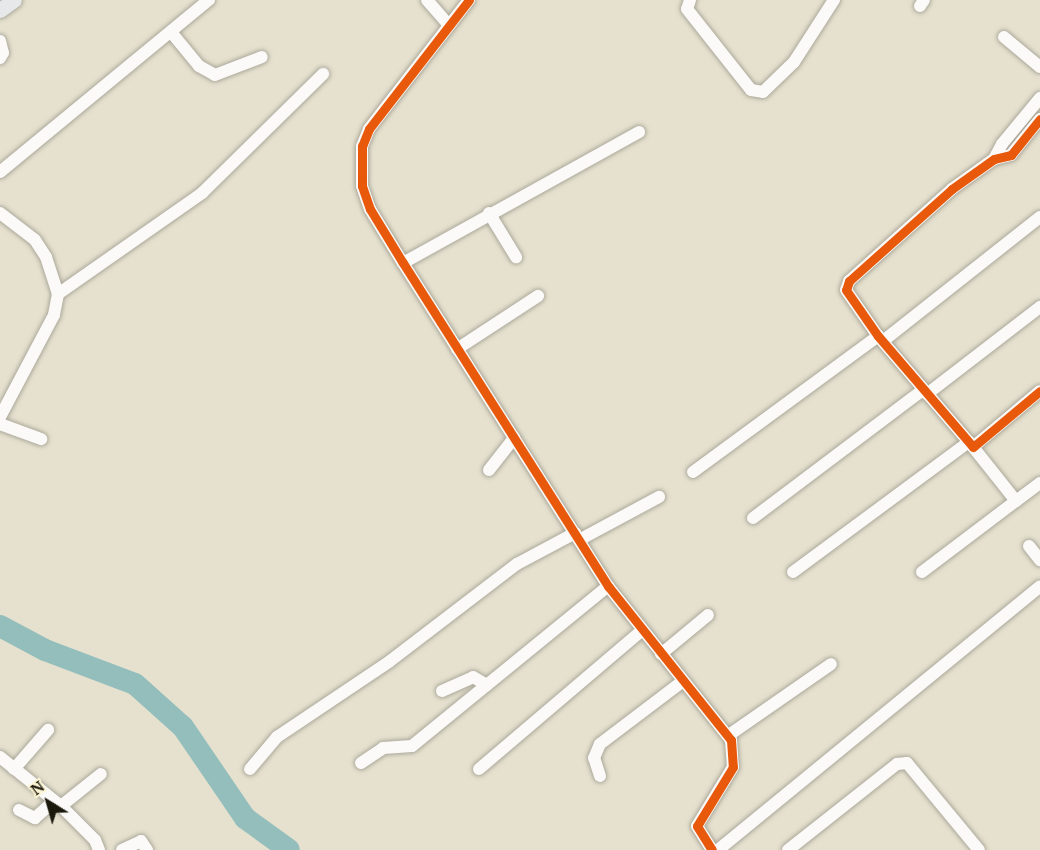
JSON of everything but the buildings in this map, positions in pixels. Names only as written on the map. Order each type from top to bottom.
[{"type":"main road","points":[[0,10],[15,0]]},
{"type":"street","points":[[0,172],[209,0]]},
{"type":"street","points":[[427,0],[449,25]]},
{"type":"street","points":[[469,0],[382,109],[362,146],[362,186],[370,209],[403,263],[609,586],[641,631],[729,735],[735,756],[733,767],[697,826],[712,850]]},
{"type":"street","points":[[690,0],[687,9],[751,90],[763,92],[794,62],[834,0]]},
{"type":"street","points":[[171,32],[199,66],[215,75],[262,57]]},
{"type":"street","points":[[1004,38],[1040,67]]},
{"type":"street","points":[[0,41],[0,58]]},
{"type":"street","points":[[58,294],[202,193],[324,74]]},
{"type":"street","points":[[994,159],[1002,144],[1040,98]]},
{"type":"street","points":[[1016,501],[848,297],[849,281],[952,189],[994,159],[1011,155],[1040,119]]},
{"type":"street","points":[[403,263],[489,213],[639,132]]},
{"type":"street","points":[[0,213],[35,240],[46,257],[58,294],[54,315],[0,417]]},
{"type":"street","points":[[489,213],[516,257]]},
{"type":"street","points":[[693,472],[881,338],[1040,217]]},
{"type":"street","points":[[457,349],[538,296]]},
{"type":"street","points":[[753,518],[1040,307]]},
{"type":"street","points":[[793,572],[971,445],[1040,391]]},
{"type":"street","points":[[0,424],[41,439]]},
{"type":"street","points":[[489,470],[514,438]]},
{"type":"street","points":[[922,572],[1040,483]]},
{"type":"street","points":[[250,769],[277,737],[390,661],[517,564],[659,497]]},
{"type":"street","points":[[1029,546],[1040,560]]},
{"type":"street","points":[[361,763],[383,748],[412,746],[609,586]]},
{"type":"street","points":[[718,850],[1040,586]]},
{"type":"street","points":[[661,654],[708,615]]},
{"type":"street","points":[[479,770],[641,631]]},
{"type":"street","points":[[729,735],[831,664]]},
{"type":"street","points":[[442,691],[473,677],[487,685]]},
{"type":"street","points":[[600,777],[594,758],[600,744],[683,681]]},
{"type":"street","points":[[14,769],[48,730]]},
{"type":"street","points":[[0,757],[58,803],[95,840],[100,850]]},
{"type":"street","points":[[788,850],[897,764],[907,763],[979,850]]},
{"type":"street","points":[[19,810],[35,818],[101,774]]},
{"type":"street","points":[[122,850],[141,841],[147,850]]},
{"type":"waterway","points":[[0,626],[45,650],[135,684],[183,727],[245,818],[289,850]]},
{"type":"cycle path","points":[[469,0],[369,129],[362,146],[362,186],[370,209],[403,263],[608,586],[731,740],[733,767],[697,826],[712,850]]},
{"type":"cycle path","points":[[1040,119],[1011,155],[994,159],[952,189],[849,281],[846,290],[878,336],[973,447],[1040,391]]}]
